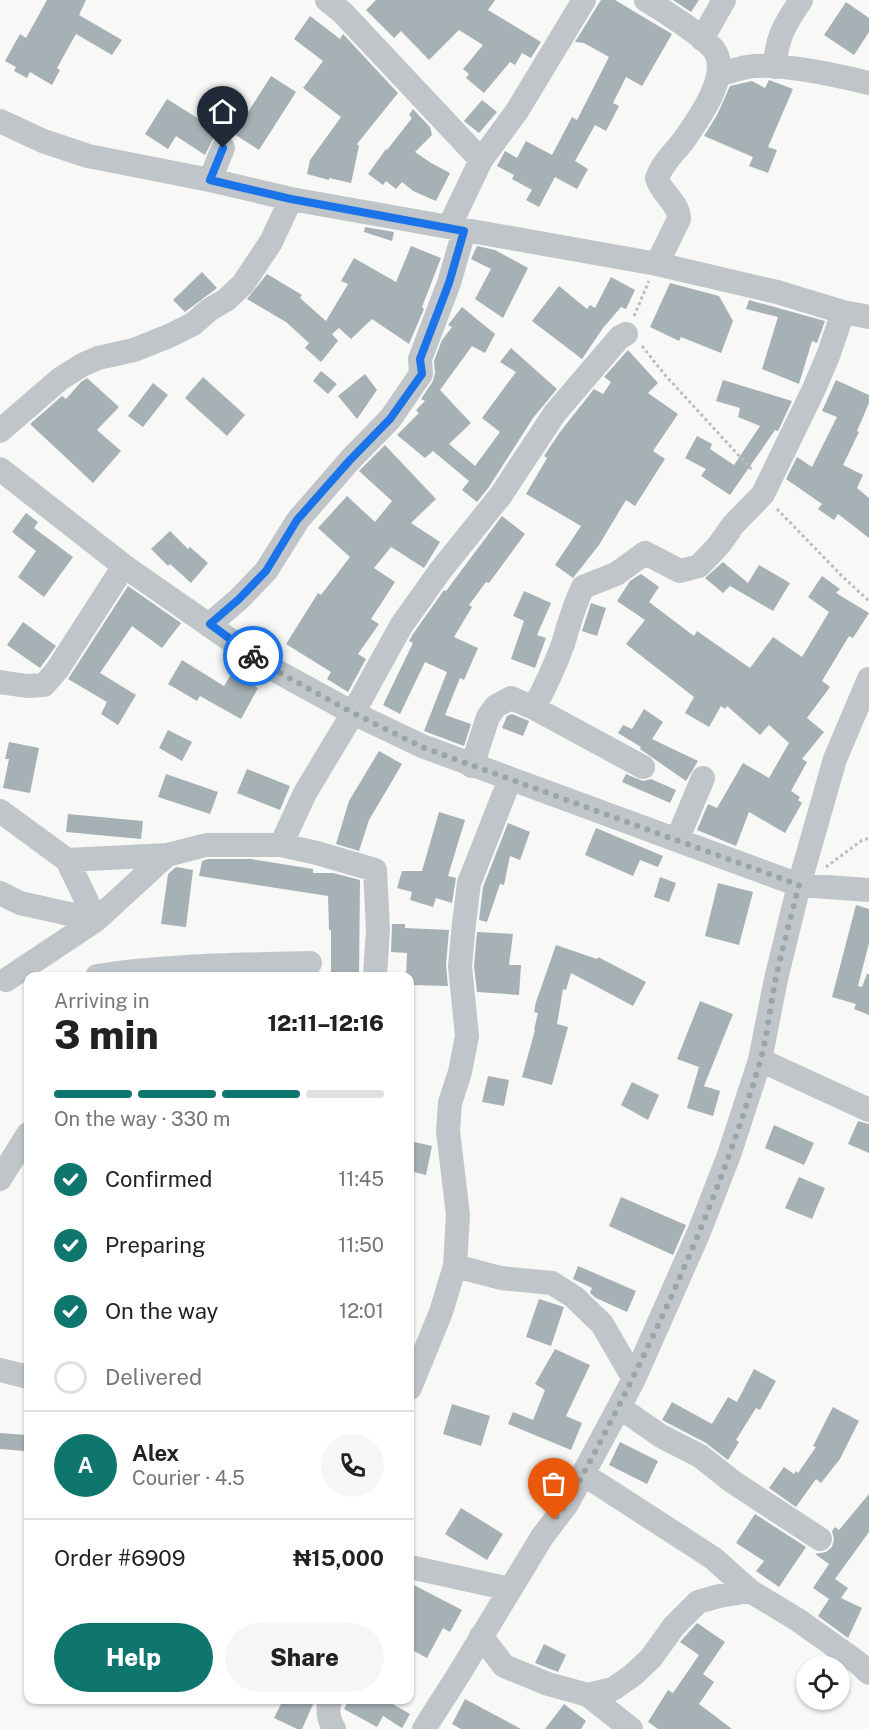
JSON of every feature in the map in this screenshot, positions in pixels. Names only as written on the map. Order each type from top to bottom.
[{"type":"street","points":[[210,624],[266,571],[297,520],[390,419],[422,374],[420,359],[449,283],[457,229],[482,160],[517,111],[584,0]]},
{"type":"street","points":[[646,0],[702,39],[716,52],[718,60],[718,75],[711,97],[685,140],[669,156],[657,178],[659,185],[676,206],[679,219],[657,264]]},
{"type":"street","points":[[702,39],[724,0]]},
{"type":"street","points":[[775,67],[776,48],[788,20],[801,0]]},
{"type":"street","points":[[340,4],[482,160]]},
{"type":"street","points":[[718,75],[753,66],[775,67],[829,74],[869,83]]},
{"type":"street","points":[[0,121],[43,141],[88,156],[210,180],[291,199],[657,264],[777,292],[843,312],[869,317]]},
{"type":"street","points":[[210,180],[223,148]]},
{"type":"street","points":[[0,431],[60,379],[82,365],[99,358],[134,350],[169,336],[193,324],[209,310],[226,300],[243,284],[271,242],[291,199]]},
{"type":"street","points":[[534,708],[563,644],[574,605],[583,587],[616,574],[645,553],[680,570],[699,566],[733,525],[763,494],[817,383],[843,312]]},
{"type":"street","points":[[281,845],[305,793],[401,626],[440,571],[501,495],[555,413],[613,345],[626,334]]},
{"type":"street","points":[[0,470],[124,566],[269,667],[353,713],[422,747],[799,885],[869,890]]},
{"type":"street","points":[[0,682],[27,686],[44,685],[57,670],[124,566]]},
{"type":"street","points":[[424,1729],[542,1537],[567,1504],[634,1378],[699,1232],[729,1155],[760,1060],[776,979],[799,885],[835,759],[869,679]]},
{"type":"street","points":[[472,766],[488,717],[496,706],[511,698],[643,767]]},
{"type":"street","points":[[676,840],[703,778]]},
{"type":"street","points":[[414,1378],[441,1312],[455,1266],[458,1215],[448,1131],[450,1103],[460,1072],[467,1036],[460,966],[469,883],[510,779]]},
{"type":"street","points":[[0,811],[67,860],[96,920]]},
{"type":"street","points":[[67,860],[167,855],[206,845],[281,845],[375,870],[378,929],[375,972]]},
{"type":"street","points":[[24,972],[96,920],[167,855]]},
{"type":"street","points":[[0,893],[20,903],[96,920]]},
{"type":"street","points":[[122,972],[310,963]]},
{"type":"street","points":[[760,1060],[869,1110]]},
{"type":"street","points":[[0,1179],[24,1140]]},
{"type":"street","points":[[455,1266],[501,1278],[552,1283],[574,1297],[602,1324],[634,1378]]},
{"type":"street","points":[[2,1374],[24,1377]]},
{"type":"street","points":[[619,1407],[661,1436],[700,1456],[733,1482],[820,1539]]},
{"type":"street","points":[[583,1474],[713,1558],[750,1591],[798,1620],[869,1673]]},
{"type":"street","points":[[414,1568],[510,1589]]},
{"type":"street","points":[[588,1695],[613,1689],[633,1675],[651,1658],[674,1626],[698,1602],[750,1591]]},
{"type":"street","points":[[481,1636],[504,1666],[548,1684],[588,1695],[631,1729]]},
{"type":"street","points":[[459,1674],[504,1666]]},
{"type":"street","points":[[329,1704],[327,1711],[334,1729]]},
{"type":"path","points":[[657,264],[626,334],[648,351],[665,375],[752,468],[763,494],[869,601]]},
{"type":"path","points":[[799,885],[861,841],[869,838]]},
{"type":"building","points":[[47,0],[86,0],[79,15],[122,40],[112,55],[76,34],[57,68],[60,70],[52,85],[30,72],[27,78],[14,71],[16,67],[5,61],[20,34],[26,38]]},
{"type":"building","points":[[376,0],[495,0],[488,10],[541,42],[531,58],[522,53],[515,65],[510,62],[484,93],[466,78],[469,74],[463,69],[483,45],[459,30],[429,60],[401,31],[394,38],[366,10]]},
{"type":"building","points":[[601,0],[615,0],[672,34],[642,86],[626,77],[613,103],[619,106],[606,131],[595,125],[575,161],[588,169],[577,189],[555,177],[539,207],[526,200],[532,190],[512,179],[514,175],[497,166],[505,151],[517,158],[526,141],[552,155],[572,117],[577,120],[609,57],[584,43],[575,42]]},
{"type":"building","points":[[673,0],[699,0],[691,12]]},
{"type":"building","points":[[846,2],[869,18],[869,32],[854,55],[824,35]]},
{"type":"building","points":[[310,16],[340,39],[343,34],[398,93],[357,144],[359,146],[351,183],[307,174],[310,160],[341,117],[303,88],[323,61],[294,39]]},
{"type":"building","points":[[271,76],[296,92],[259,150],[234,134]]},
{"type":"building","points":[[769,80],[793,89],[768,147],[777,150],[768,173],[749,166],[753,157],[704,136],[717,115],[730,86],[752,81],[765,88]]},
{"type":"building","points":[[167,99],[223,134],[214,137],[205,155],[176,136],[168,149],[145,134]]},
{"type":"building","points":[[482,100],[497,112],[479,133],[464,121]]},
{"type":"building","points":[[413,109],[430,127],[432,135],[415,152],[450,173],[436,201],[413,191],[402,182],[396,189],[386,181],[383,185],[368,174],[412,118],[409,115]]},
{"type":"building","points":[[365,227],[394,232],[392,241],[364,232]]},
{"type":"building","points":[[411,246],[441,258],[422,307],[424,309],[409,344],[372,319],[351,339],[339,328],[332,334],[338,341],[321,362],[305,348],[309,343],[286,322],[247,299],[267,274],[302,295],[300,298],[326,321],[348,284],[341,281],[354,258],[396,282]]},
{"type":"building","points":[[477,246],[495,250],[528,268],[503,318],[475,299],[491,269],[471,259]]},
{"type":"building","points":[[202,272],[217,288],[185,312],[173,300]]},
{"type":"building","points":[[611,277],[635,290],[626,309],[621,307],[603,328],[582,359],[532,321],[559,286],[587,309],[590,305],[595,308]]},
{"type":"building","points":[[670,283],[719,296],[733,321],[721,353],[681,337],[679,341],[650,327]]},
{"type":"building","points":[[749,300],[825,321],[817,343],[812,341],[799,384],[762,369],[778,317],[746,309]]},
{"type":"building","points":[[462,307],[495,334],[485,353],[472,346],[440,390],[471,423],[449,444],[475,466],[500,432],[482,418],[516,372],[500,362],[511,348],[557,389],[533,418],[477,502],[462,490],[469,481],[433,451],[425,458],[397,435],[419,413],[416,410],[425,401],[421,399],[433,381],[434,361],[442,340],[452,327],[448,325]]},
{"type":"building","points":[[628,350],[658,383],[648,393],[678,414],[653,451],[665,459],[635,506],[626,500],[599,545],[573,578],[555,565],[581,526],[526,494],[547,458],[544,456],[560,432],[594,389],[603,394],[611,382],[604,377]]},
{"type":"building","points":[[321,371],[337,384],[328,394],[313,381]]},
{"type":"building","points":[[365,374],[377,390],[357,419],[338,396]]},
{"type":"building","points":[[203,377],[245,415],[227,436],[185,398]]},
{"type":"building","points":[[87,378],[119,407],[97,430],[121,451],[93,483],[30,424],[62,396],[66,399]]},
{"type":"building","points":[[723,380],[792,401],[778,431],[775,430],[730,495],[701,476],[706,469],[685,458],[697,436],[712,444],[710,449],[734,465],[760,426],[738,417],[740,408],[716,401]]},
{"type":"building","points":[[836,380],[869,395],[869,403],[857,431],[859,432],[843,465],[863,475],[857,488],[869,498],[869,538],[838,514],[834,520],[818,509],[822,504],[786,479],[797,457],[812,467],[837,417],[822,411]]},
{"type":"building","points":[[153,383],[168,395],[143,427],[128,416]]},
{"type":"building","points":[[385,445],[436,499],[411,523],[440,542],[424,568],[391,547],[374,568],[395,582],[371,619],[379,624],[358,654],[366,659],[348,692],[327,679],[331,672],[286,644],[318,593],[321,595],[350,557],[318,528],[347,496],[375,522],[392,501],[359,471]]},
{"type":"building","points":[[26,513],[38,522],[34,528],[73,557],[44,597],[18,577],[36,551],[12,532]]},
{"type":"building","points":[[502,516],[525,534],[489,583],[486,582],[469,605],[472,607],[454,637],[478,648],[464,680],[460,678],[445,715],[471,724],[464,746],[424,731],[447,672],[425,662],[400,714],[383,705],[413,643],[409,641],[413,634]]},
{"type":"building","points":[[170,531],[188,549],[190,547],[208,563],[191,583],[170,564],[168,566],[151,549]]},
{"type":"building","points":[[723,562],[748,583],[759,565],[790,583],[773,611],[730,586],[723,593],[705,578]]},
{"type":"building","points":[[641,574],[659,587],[649,602],[694,636],[697,631],[750,668],[773,637],[802,657],[829,612],[808,597],[822,576],[840,589],[836,593],[869,613],[853,638],[849,636],[822,681],[830,687],[807,718],[824,732],[802,759],[807,762],[791,791],[800,797],[798,800],[802,803],[785,833],[749,812],[736,846],[697,830],[708,804],[717,808],[743,763],[769,778],[789,743],[769,725],[760,735],[727,706],[725,709],[721,706],[709,727],[685,713],[694,697],[626,644],[645,620],[617,601],[630,581]]},
{"type":"building","points":[[128,586],[181,623],[162,648],[132,626],[100,673],[136,695],[118,725],[101,714],[107,702],[68,679]]},
{"type":"building","points":[[524,591],[551,603],[537,635],[546,638],[535,668],[511,659],[524,621],[513,616]]},
{"type":"building","points":[[591,603],[606,608],[597,636],[582,631]]},
{"type":"building","points":[[23,622],[56,646],[40,668],[7,645]]},
{"type":"building","points":[[182,660],[224,686],[232,673],[258,688],[241,719],[200,696],[197,701],[168,684]]},
{"type":"building","points":[[644,709],[663,722],[652,739],[698,761],[686,781],[640,749],[641,747],[618,733],[623,725],[632,729]]},
{"type":"building","points":[[512,714],[529,721],[523,736],[502,728],[507,716]]},
{"type":"building","points":[[168,730],[192,742],[182,761],[159,748]]},
{"type":"building","points":[[9,742],[39,748],[30,793],[3,788],[9,759],[5,759]]},
{"type":"building","points":[[379,751],[402,764],[369,820],[359,851],[336,844],[349,801]]},
{"type":"building","points":[[247,769],[290,786],[280,810],[237,793]]},
{"type":"building","points":[[166,774],[218,792],[210,814],[158,797]]},
{"type":"building","points":[[626,774],[643,781],[651,779],[676,790],[670,803],[622,782]]},
{"type":"building","points":[[439,812],[465,820],[448,876],[456,878],[452,903],[436,898],[433,907],[410,900],[412,892],[397,888],[402,871],[422,871]]},
{"type":"building","points":[[68,814],[143,821],[141,839],[66,832]]},
{"type":"building","points":[[508,823],[530,832],[520,860],[510,856],[504,885],[500,884],[487,922],[479,920],[483,887]]},
{"type":"building","points":[[596,828],[663,856],[658,867],[640,860],[633,876],[585,855]]},
{"type":"building","points":[[251,859],[313,869],[313,873],[333,873],[360,880],[359,972],[331,972],[328,896],[199,876],[202,861]]},
{"type":"building","points":[[176,867],[193,870],[186,927],[161,924],[168,874]]},
{"type":"building","points":[[660,877],[676,883],[669,902],[654,897]]},
{"type":"building","points":[[718,883],[753,892],[739,945],[705,936]]},
{"type":"building","points":[[856,905],[869,909],[869,943],[858,986],[862,987],[869,974],[869,1015],[854,1009],[856,1004],[832,997]]},
{"type":"building","points":[[392,924],[405,924],[405,928],[449,930],[446,965],[448,986],[414,985],[414,972],[406,972],[407,953],[391,952]]},
{"type":"building","points":[[477,932],[513,934],[509,965],[521,965],[519,995],[477,992],[474,966]]},
{"type":"building","points":[[556,945],[597,959],[598,957],[646,982],[633,1006],[571,973],[566,990],[563,989],[557,1024],[568,1027],[552,1085],[522,1077],[535,1030],[538,1013],[534,1012],[536,1002]]},
{"type":"building","points":[[700,1001],[733,1014],[704,1086],[720,1091],[713,1116],[687,1108],[699,1067],[677,1059]]},
{"type":"building","points":[[488,1076],[509,1080],[504,1106],[482,1102]]},
{"type":"building","points":[[632,1082],[659,1095],[648,1120],[621,1105]]},
{"type":"building","points":[[858,1121],[869,1124],[869,1153],[848,1144]]},
{"type":"building","points":[[774,1125],[814,1143],[804,1165],[765,1148]]},
{"type":"building","points":[[414,1142],[432,1146],[426,1175],[414,1172]]},
{"type":"building","points":[[799,1177],[825,1188],[812,1219],[785,1208]]},
{"type":"building","points":[[621,1197],[686,1225],[673,1255],[609,1226]]},
{"type":"building","points":[[578,1266],[636,1291],[627,1312],[596,1298],[590,1293],[592,1288],[573,1279]]},
{"type":"building","points":[[539,1299],[564,1307],[551,1346],[526,1337]]},
{"type":"building","points":[[555,1349],[590,1365],[566,1416],[582,1423],[571,1450],[508,1424],[513,1412],[533,1420],[545,1390],[535,1384]]},
{"type":"building","points":[[754,1369],[776,1381],[760,1410],[756,1408],[736,1440],[739,1442],[728,1460],[706,1443],[662,1420],[672,1402],[712,1424],[728,1397],[737,1402]]},
{"type":"building","points":[[452,1404],[490,1416],[481,1446],[443,1434]]},
{"type":"building","points":[[833,1407],[859,1421],[840,1459],[821,1483],[816,1479],[796,1507],[769,1488],[784,1467],[794,1474],[796,1471],[798,1473],[816,1447],[813,1446]]},
{"type":"building","points":[[0,1433],[24,1435],[24,1451],[0,1449]]},
{"type":"building","points":[[620,1442],[658,1461],[647,1484],[609,1465]]},
{"type":"building","points":[[869,1494],[869,1532],[835,1579],[848,1588],[841,1598],[862,1608],[848,1638],[818,1616],[829,1599],[813,1588],[829,1564],[815,1554],[826,1552],[832,1547],[834,1539],[832,1531],[835,1527],[839,1530]]},
{"type":"building","points":[[461,1508],[503,1534],[487,1560],[445,1534]]},
{"type":"building","points":[[755,1514],[806,1547],[779,1587],[756,1571],[764,1561],[736,1543]]},
{"type":"building","points":[[414,1585],[462,1610],[450,1632],[443,1628],[427,1658],[414,1651]]},
{"type":"building","points":[[697,1623],[725,1642],[703,1674],[714,1682],[699,1704],[732,1729],[658,1729],[648,1722],[668,1690],[673,1693],[699,1655],[680,1642]]},
{"type":"building","points":[[544,1644],[566,1655],[558,1672],[535,1663]]},
{"type":"building","points":[[465,1699],[521,1729],[461,1729],[452,1724]]},
{"type":"building","points":[[281,1704],[313,1704],[302,1729],[297,1729],[274,1718]]},
{"type":"building","points":[[347,1704],[393,1704],[410,1714],[402,1728],[383,1716],[377,1727],[344,1709]]},
{"type":"building","points":[[564,1704],[586,1721],[581,1729],[545,1729]]},
{"type":"way so far","points":[[253,656],[353,713],[422,747],[799,885],[776,979],[760,1060],[729,1155],[699,1232],[634,1378],[567,1504],[554,1520]]},
{"type":"route","points":[[223,148],[210,180],[291,199],[464,231],[449,283],[420,359],[422,374],[390,419],[297,520],[266,571],[210,624],[253,656]]}]
